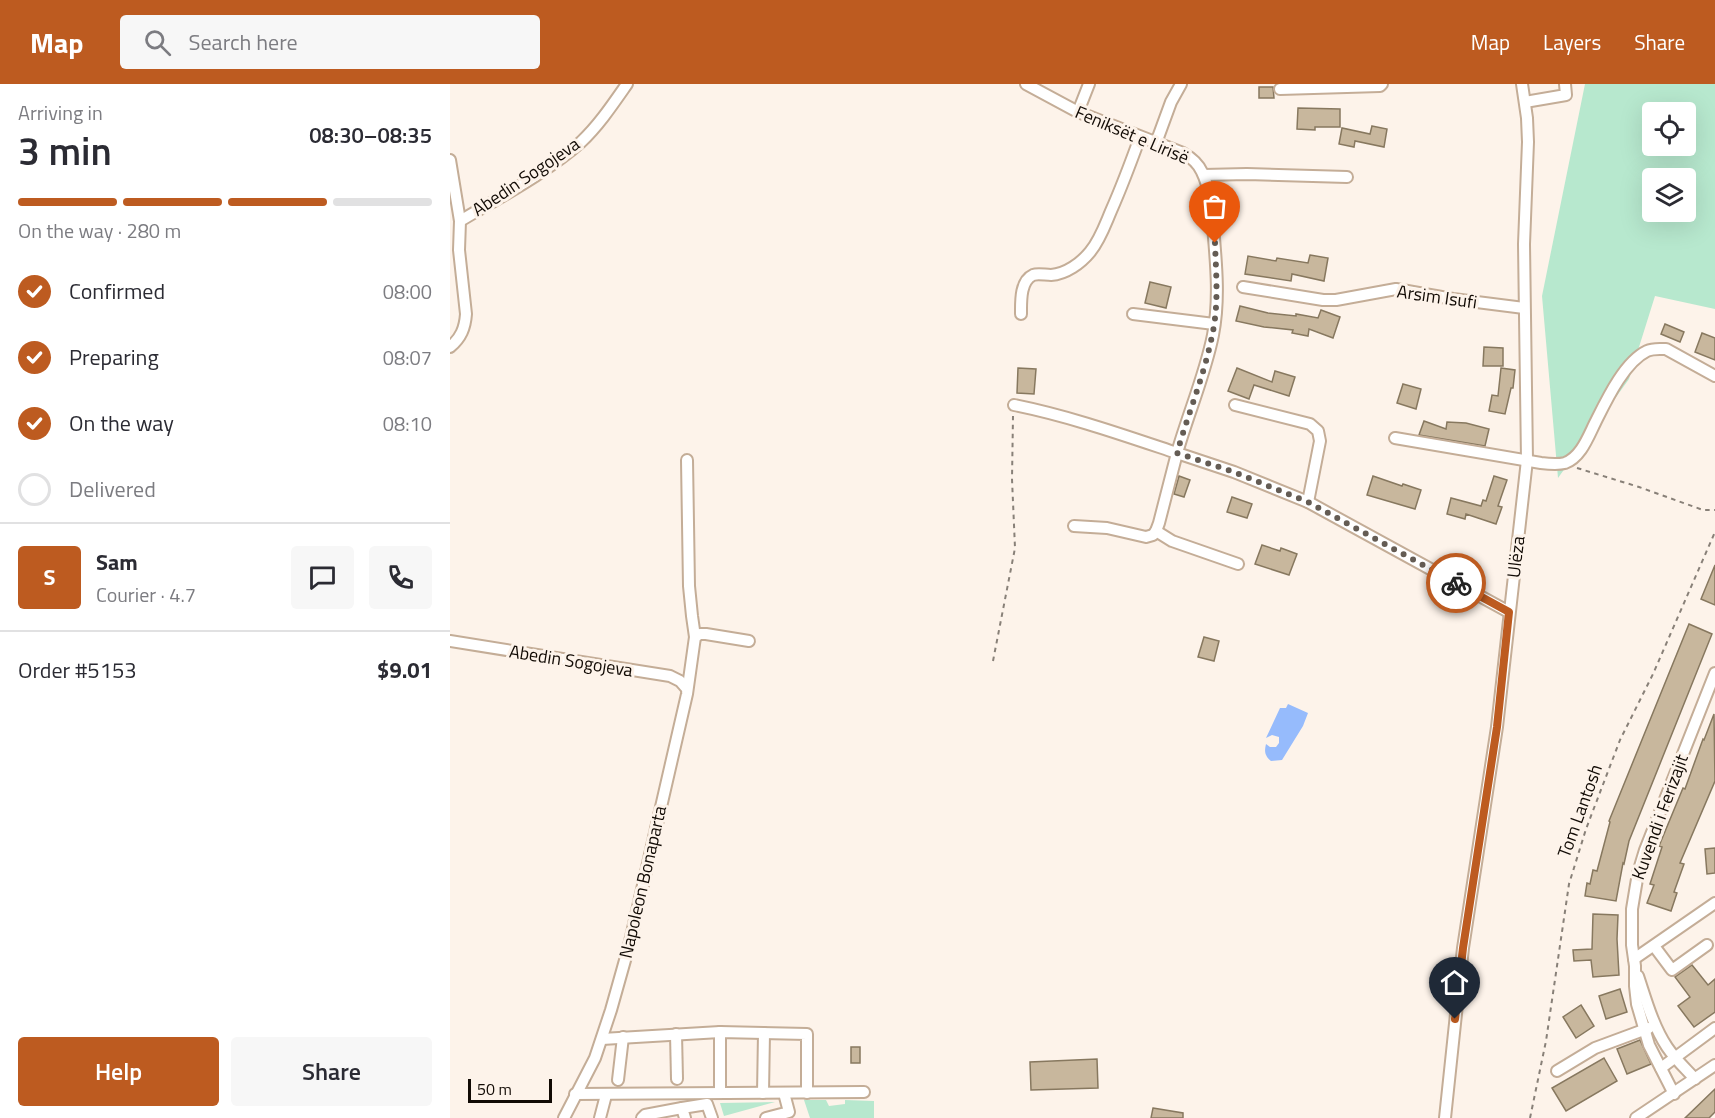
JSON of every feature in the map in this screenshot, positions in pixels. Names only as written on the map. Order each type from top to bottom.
[{"type":"street","name":"Abedin Sogojeva","points":[[450,347],[459,338],[466,314],[459,241],[460,220],[515,188],[582,141],[599,123],[627,84]]},
{"type":"street","name":"Feniksët e Lirisë","points":[[1026,84],[1078,112],[1183,153],[1193,159],[1204,175],[1215,243],[1217,296],[1214,324],[1208,355],[1177,453],[1156,531]]},
{"type":"street","points":[[1078,112],[1089,84]]},
{"type":"street","points":[[1156,143],[1171,102],[1181,84]]},
{"type":"street","points":[[1280,89],[1380,86],[1382,84]]},
{"type":"street","name":"Ulëza","points":[[1445,1118],[1463,948],[1497,727],[1527,460],[1524,221],[1527,142],[1522,84]]},
{"type":"street","points":[[1525,102],[1569,91]]},
{"type":"street","points":[[1021,314],[1024,288],[1029,278],[1033,275],[1052,275],[1063,272],[1088,255],[1096,243],[1124,182],[1140,137]]},
{"type":"street","points":[[450,160],[460,220]]},
{"type":"street","points":[[1204,175],[1347,177]]},
{"type":"street","name":"Arsim Isufi","points":[[1243,287],[1323,300],[1336,300],[1396,289],[1524,308]]},
{"type":"street","points":[[1133,314],[1214,324]]},
{"type":"street","points":[[1395,438],[1554,464],[1564,463],[1579,452],[1626,370],[1648,350],[1666,350],[1677,354],[1715,376]]},
{"type":"street","points":[[1014,405],[1078,421],[1177,453],[1234,472],[1308,502],[1509,612]]},
{"type":"street","points":[[1235,405],[1310,424],[1318,431],[1320,441],[1308,502]]},
{"type":"street","name":"Napoleon Bonaparta","points":[[564,1118],[603,1039],[629,946],[687,689],[695,637],[689,586],[687,460]]},
{"type":"street","points":[[1074,526],[1107,528],[1146,537],[1153,535],[1156,531],[1172,541],[1238,564]]},
{"type":"street","points":[[695,637],[706,634],[748,641]]},
{"type":"street","name":"Abedin Sogojeva","points":[[450,642],[670,676],[680,681],[687,689]]},
{"type":"street","name":"Kuvendi i Ferizajit","points":[[1674,1094],[1649,1045],[1644,1030],[1635,986],[1632,909],[1638,873],[1645,850],[1715,673]]},
{"type":"street","points":[[1702,704],[1715,703]]},
{"type":"street","points":[[1695,1079],[1667,1047],[1656,1025],[1634,963],[1715,903]]},
{"type":"street","points":[[1654,946],[1672,970],[1707,945]]},
{"type":"street","points":[[1557,1071],[1595,1048],[1656,1025]]},
{"type":"street","points":[[1661,1068],[1715,1028]]},
{"type":"street","points":[[603,1039],[720,1032],[807,1034],[807,1093]]},
{"type":"street","points":[[720,1032],[720,1093]]},
{"type":"street","points":[[763,1093],[764,1033]]},
{"type":"street","points":[[676,1034],[677,1079]]},
{"type":"street","points":[[618,1080],[624,1037]]},
{"type":"street","points":[[1636,1118],[1715,1065]]},
{"type":"street","points":[[575,1094],[864,1092]]},
{"type":"street","points":[[766,1118],[789,1112],[784,1093]]},
{"type":"street","points":[[600,1118],[606,1095]]},
{"type":"street","points":[[642,1118],[645,1115],[663,1111],[683,1113],[707,1104],[712,1118]]},
{"type":"street","points":[[652,1118],[663,1111]]},
{"type":"path","points":[[993,661],[1015,548],[1012,479],[1014,405]]},
{"type":"path","points":[[1573,467],[1703,510],[1715,510]]},
{"type":"path","name":"Tom Lantosh","points":[[1530,1118],[1546,1041],[1569,884],[1586,829],[1620,740],[1653,674],[1715,532]]},
{"type":"green space","points":[[1585,84],[1715,84],[1715,309],[1655,296],[1629,379],[1558,478],[1542,296]]},
{"type":"green space","points":[[804,1100],[826,1100],[829,1106],[845,1104],[845,1100],[874,1101],[874,1118],[810,1118]]},
{"type":"green space","points":[[775,1102],[724,1116],[720,1103]]},
{"type":"water","points":[[1288,704],[1308,713],[1303,726],[1282,760],[1271,761],[1266,754],[1266,744],[1276,747],[1279,737],[1272,735],[1266,738],[1280,708],[1286,708]]},
{"type":"building","points":[[1259,87],[1273,87],[1274,98],[1259,98]]},
{"type":"building","points":[[1298,108],[1340,109],[1340,127],[1315,127],[1315,130],[1297,129]]},
{"type":"building","points":[[1372,126],[1387,129],[1384,147],[1355,141],[1354,147],[1339,144],[1342,128],[1370,134]]},
{"type":"building","points":[[1310,255],[1328,258],[1324,281],[1292,274],[1291,281],[1245,274],[1248,256],[1308,263]]},
{"type":"building","points":[[1150,282],[1171,287],[1166,308],[1145,303]]},
{"type":"building","points":[[1240,306],[1268,313],[1318,318],[1321,310],[1340,317],[1333,338],[1309,329],[1308,336],[1292,333],[1293,330],[1236,321]]},
{"type":"building","points":[[1665,324],[1684,332],[1680,342],[1661,334]]},
{"type":"building","points":[[1702,333],[1715,338],[1715,360],[1695,352]]},
{"type":"building","points":[[1484,347],[1503,348],[1503,366],[1483,366]]},
{"type":"building","points":[[1018,368],[1036,369],[1034,394],[1017,393]]},
{"type":"building","points":[[1237,368],[1272,382],[1275,371],[1295,377],[1289,396],[1254,385],[1249,399],[1228,391]]},
{"type":"building","points":[[1501,368],[1515,370],[1513,388],[1511,388],[1505,414],[1489,411],[1492,395],[1498,396]]},
{"type":"building","points":[[1403,384],[1421,389],[1416,409],[1397,403]]},
{"type":"building","points":[[1424,421],[1446,429],[1447,422],[1466,423],[1489,429],[1485,446],[1419,435]]},
{"type":"building","points":[[1179,476],[1190,480],[1184,497],[1174,494]]},
{"type":"building","points":[[1373,476],[1421,490],[1415,509],[1367,495]]},
{"type":"building","points":[[1494,476],[1507,480],[1498,506],[1502,507],[1496,524],[1466,514],[1465,519],[1447,514],[1451,498],[1481,506],[1483,500],[1486,501]]},
{"type":"building","points":[[1232,497],[1252,504],[1247,518],[1227,512]]},
{"type":"building","points":[[1262,545],[1280,551],[1281,548],[1297,554],[1289,575],[1255,564]]},
{"type":"building","points":[[1715,565],[1715,605],[1701,599]]},
{"type":"building","points":[[1689,624],[1712,634],[1629,841],[1616,901],[1585,896],[1587,883],[1590,884],[1593,870],[1597,871],[1609,821]]},
{"type":"building","points":[[1204,637],[1219,641],[1214,661],[1198,657]]},
{"type":"building","points":[[1714,714],[1715,781],[1680,863],[1684,864],[1674,892],[1677,893],[1671,911],[1647,903],[1654,885],[1650,884],[1662,847],[1659,846],[1683,788],[1685,789]]},
{"type":"building","points":[[1715,848],[1715,873],[1707,874],[1705,849]]},
{"type":"building","points":[[1593,914],[1618,915],[1619,975],[1593,977],[1591,960],[1574,961],[1573,950],[1592,949]]},
{"type":"building","points":[[1692,965],[1708,985],[1715,979],[1715,1012],[1694,1027],[1678,1006],[1690,997],[1675,977]]},
{"type":"building","points":[[1620,989],[1627,1012],[1606,1019],[1599,996]]},
{"type":"building","points":[[1581,1005],[1594,1026],[1576,1038],[1563,1017]]},
{"type":"building","points":[[1640,1040],[1651,1064],[1627,1074],[1617,1049]]},
{"type":"building","points":[[851,1047],[860,1047],[860,1063],[851,1063]]},
{"type":"building","points":[[1604,1058],[1617,1081],[1566,1111],[1552,1088]]},
{"type":"building","points":[[1097,1059],[1098,1088],[1031,1090],[1030,1062]]},
{"type":"building","points":[[1715,1089],[1715,1112],[1709,1118],[1685,1118]]},
{"type":"building","points":[[1153,1108],[1183,1113],[1183,1118],[1151,1118]]},
{"type":"way so far","points":[[1215,243],[1217,296],[1213,335],[1177,453],[1234,472],[1308,502],[1456,583]]},
{"type":"route","points":[[1455,1019],[1463,948],[1497,727],[1509,612],[1456,583]]}]
